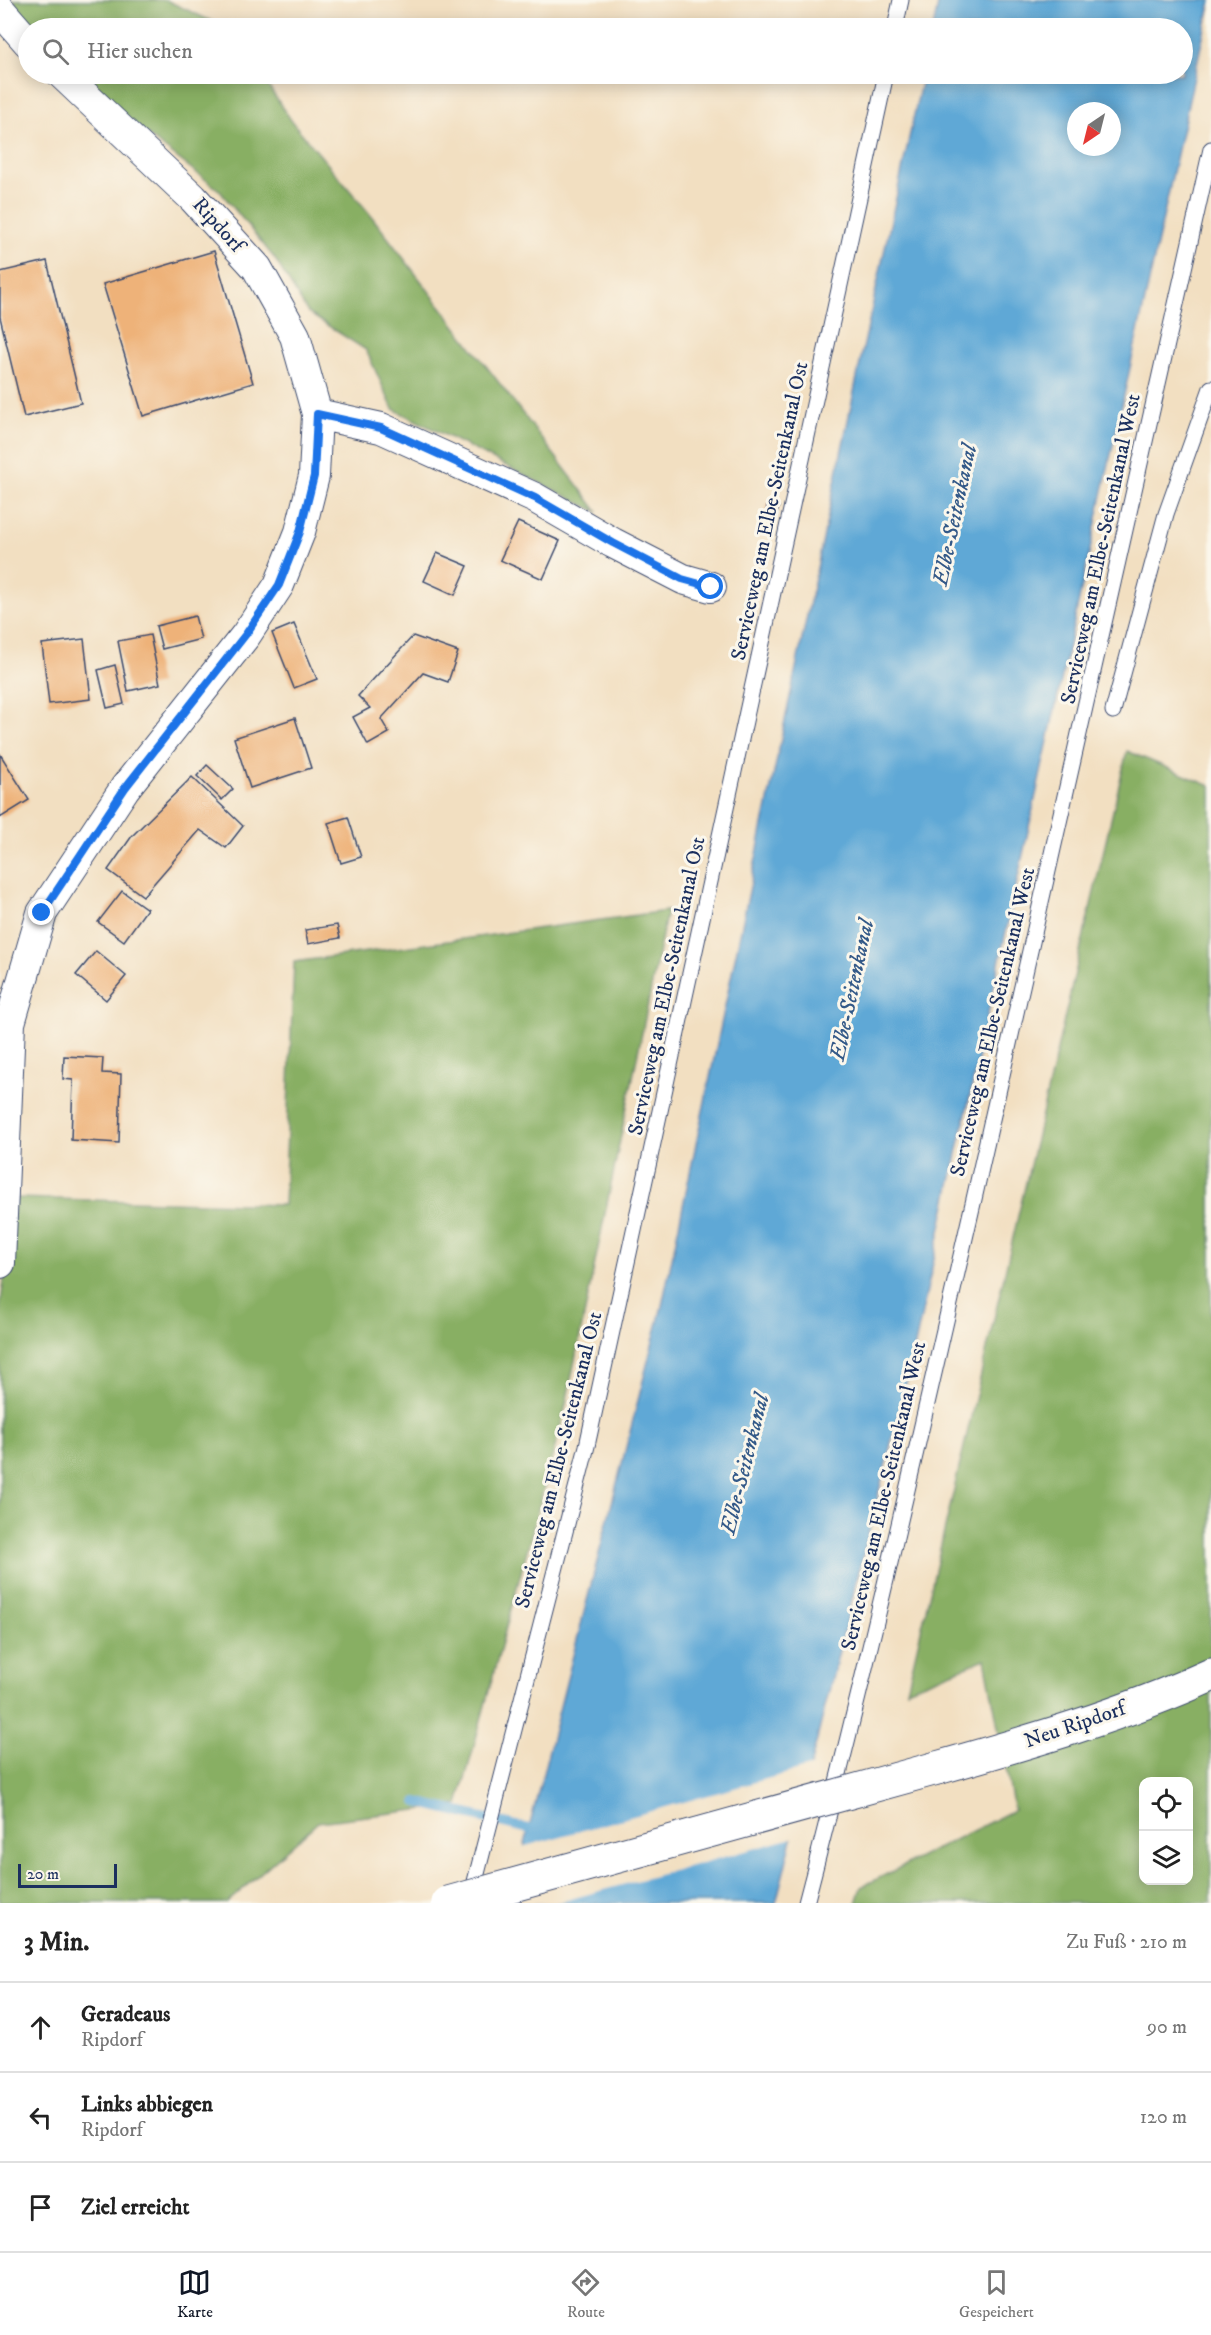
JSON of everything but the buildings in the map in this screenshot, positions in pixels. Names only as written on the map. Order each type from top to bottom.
[{"type":"street","points":[[0,10],[18,31]]},
{"type":"street","name":"Ripdorf","points":[[0,1263],[10,1023],[42,913],[125,788],[246,634],[279,585],[300,532],[314,476],[317,414],[295,336],[257,268],[193,198],[73,84]]},
{"type":"street","points":[[317,414],[381,428],[535,498],[682,579],[711,587]]},
{"type":"street","name":"Neu Ripdorf","points":[[448,1903],[1027,1742],[1201,1682]]},
{"type":"lane","points":[[898,18],[902,0]]},
{"type":"lane","name":"Serviceweg am Elbe-Seitenkanal Ost","points":[[470,1903],[587,1446],[884,84]]},
{"type":"lane","name":"Serviceweg am Elbe-Seitenkanal West","points":[[806,1903],[849,1739],[928,1404],[1088,706],[1211,149]]},
{"type":"lane","points":[[1113,711],[1166,514],[1211,387]]},
{"type":"green space","points":[[13,0],[166,0],[205,18],[24,18]]},
{"type":"green space","points":[[88,84],[267,84],[293,123],[369,213],[598,512],[393,409],[366,350],[308,313],[275,259],[219,190],[120,114]]},
{"type":"green space","points":[[1127,751],[1211,786],[1211,1903],[856,1903],[861,1887],[1014,1810],[985,1659],[907,1690]]},
{"type":"green space","points":[[667,911],[564,1414],[458,1805],[318,1822],[227,1903],[0,1903],[0,1307],[16,1198],[284,1205],[294,962]]},
{"type":"water","points":[[939,0],[1211,0],[1193,82],[1193,18],[935,18]]},
{"type":"water","name":"Elbe-Seitenkanal","points":[[921,84],[1193,84],[911,1363],[776,1903],[510,1903],[662,1306]]},
{"type":"pier","points":[[813,1766],[796,1837],[556,1903],[507,1903],[522,1847]]},
{"type":"waterway","points":[[417,1802],[529,1829]]},
{"type":"route","points":[[42,913],[125,788],[246,634],[279,585],[300,532],[314,476],[317,414],[381,428],[535,498],[682,579],[711,587]]}]
